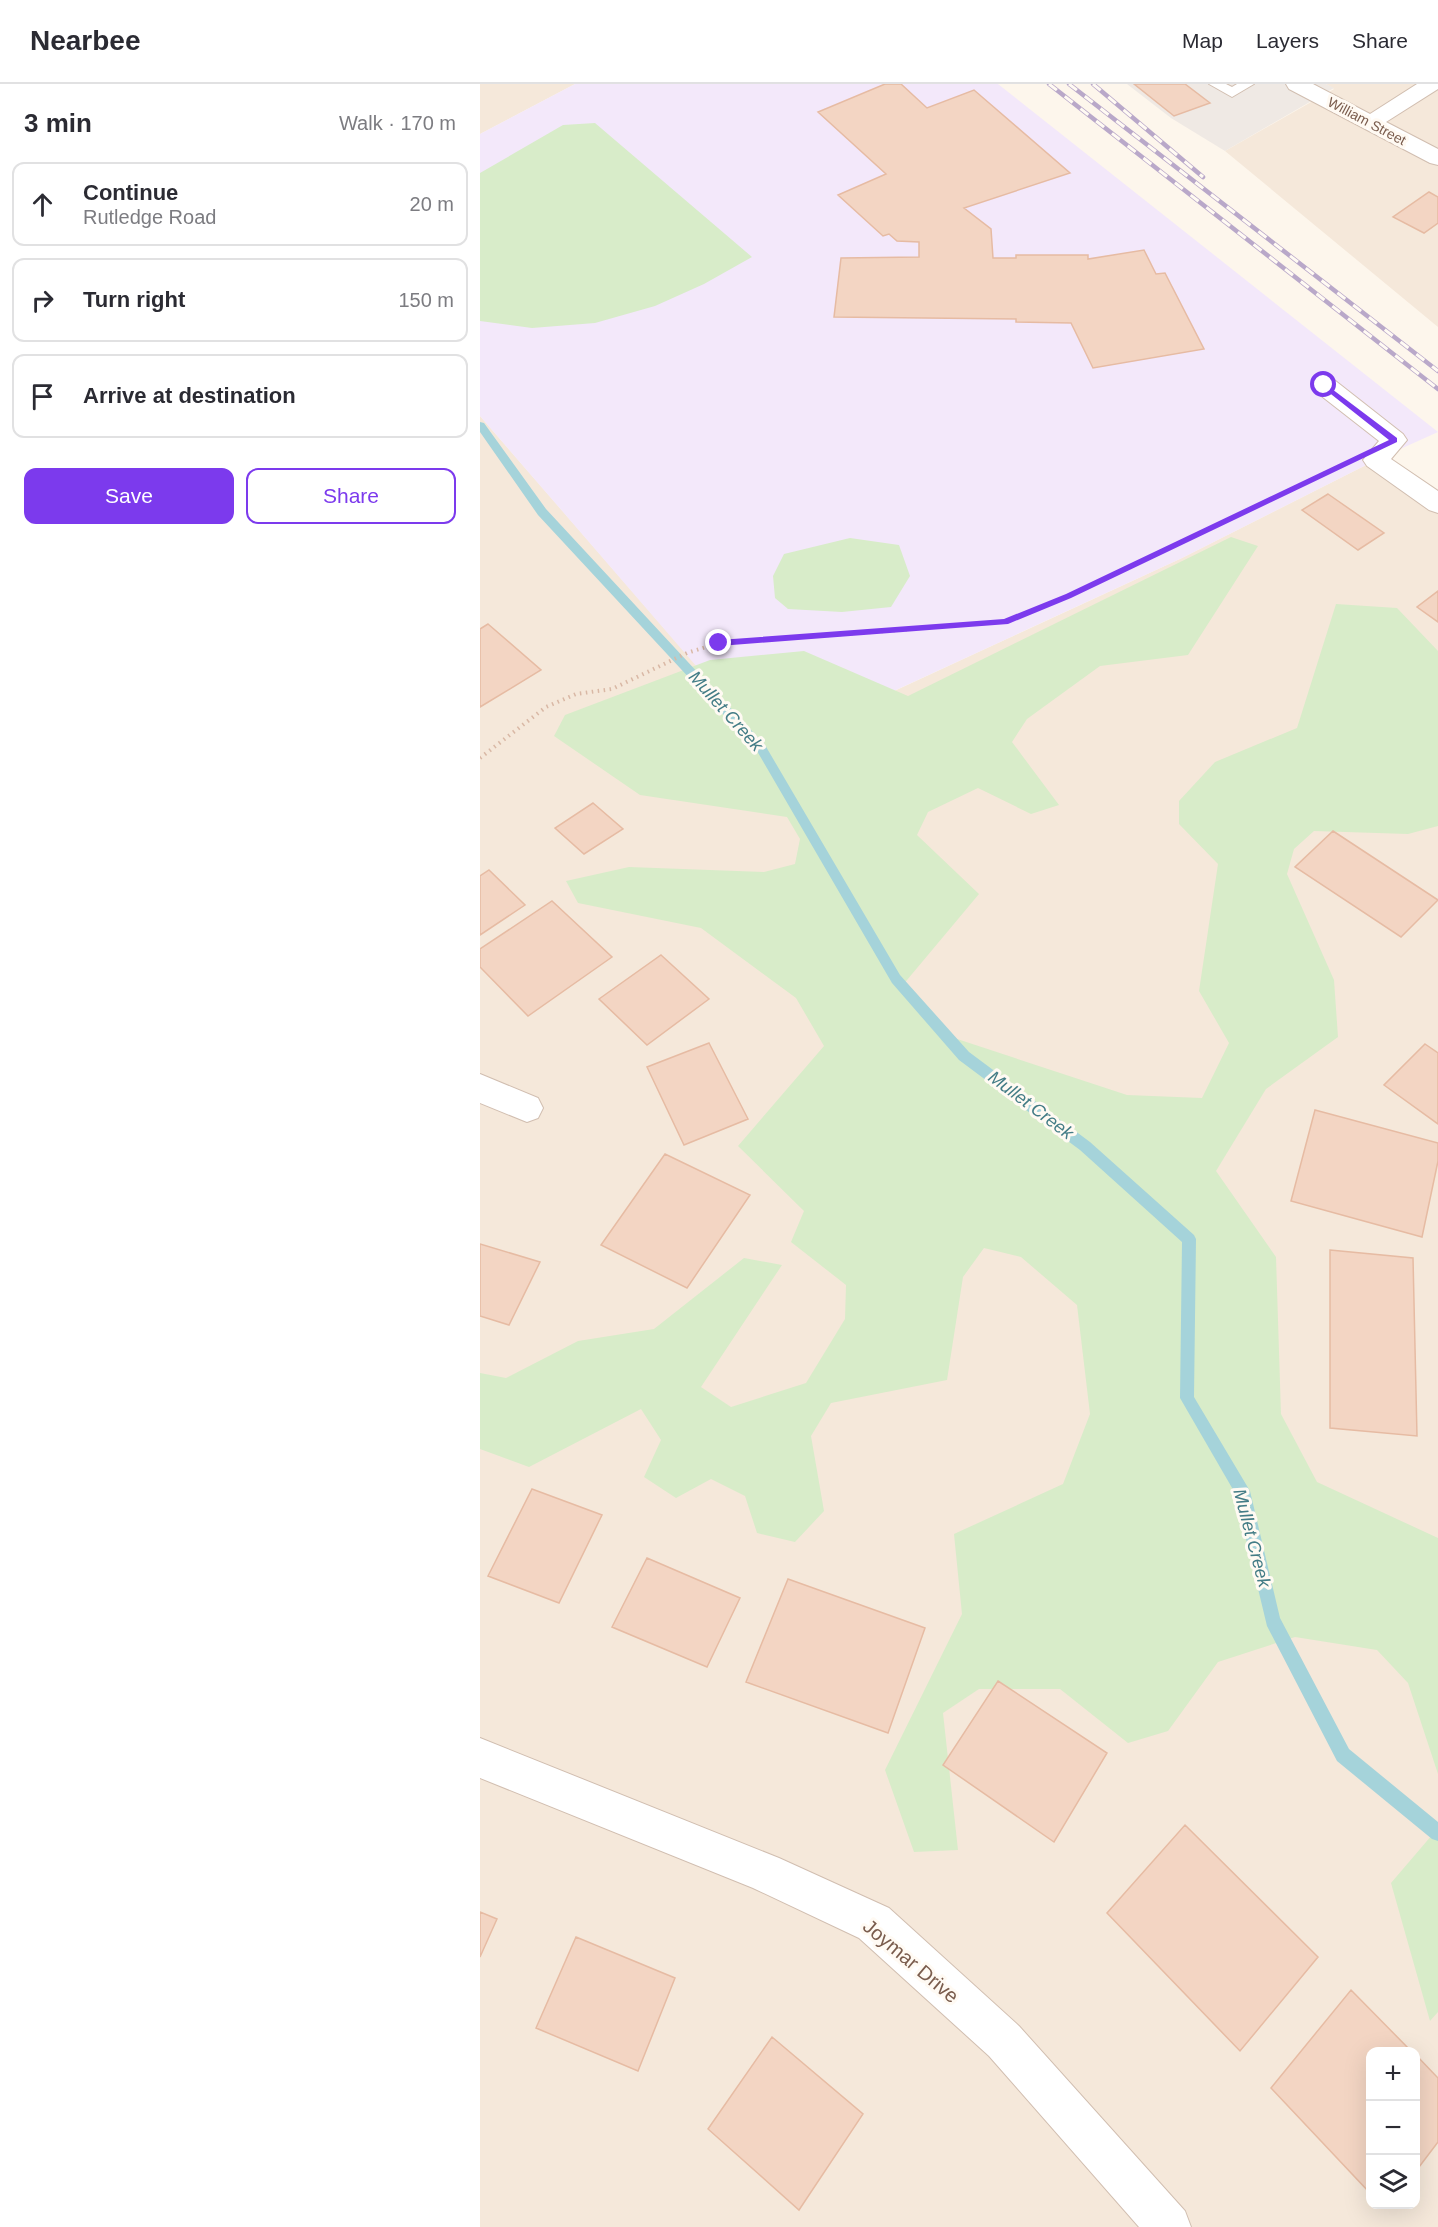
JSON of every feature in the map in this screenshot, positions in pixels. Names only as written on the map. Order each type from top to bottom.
[{"type":"street","name":"William Street","points":[[1297,84],[1438,158]]},
{"type":"street","points":[[1371,122],[1432,84]]},
{"type":"street","points":[[1324,385],[1394,440],[1376,460],[1438,504]]},
{"type":"street","points":[[480,1088],[527,1107]]},
{"type":"street","name":"Joymar Drive","points":[[480,1758],[765,1872],[874,1923],[1004,2041],[1169,2227]]},
{"type":"lane","points":[[1216,84],[1232,93],[1247,84]]},
{"type":"path","points":[[480,758],[546,707],[576,694],[612,689],[687,653],[719,643],[1005,622],[1068,596],[1394,440]]},
{"type":"shaded area","points":[[480,84],[575,84],[480,134]]},
{"type":"shaded area","points":[[575,84],[998,84],[1438,432],[1376,460],[1182,558],[768,749],[480,416],[480,134]]},
{"type":"shaded area","points":[[1127,84],[1326,84],[1334,88],[1225,151],[1171,118]]},
{"type":"shaded area","points":[[1326,84],[1438,84],[1438,327],[1225,151],[1334,89]]},
{"type":"shaded area","points":[[480,416],[769,749],[1182,558],[1376,460],[1438,508],[1438,2227],[480,2227]]},
{"type":"green space","points":[[595,123],[752,257],[704,284],[655,306],[595,323],[532,328],[480,321],[480,173],[563,125]]},
{"type":"green space","points":[[1231,537],[1258,546],[1188,655],[1100,666],[1027,719],[1012,742],[1059,805],[1031,814],[978,788],[928,812],[917,835],[979,894],[902,986],[939,1033],[1127,1095],[1202,1098],[1229,1043],[1199,991],[1218,864],[1179,824],[1179,801],[1215,762],[1297,728],[1336,604],[1397,608],[1438,651],[1438,826],[1408,834],[1314,831],[1294,849],[1287,874],[1334,980],[1338,1037],[1266,1089],[1216,1171],[1276,1257],[1281,1414],[1317,1482],[1438,1538],[1438,1774],[1408,1683],[1377,1650],[1295,1637],[1218,1662],[1168,1731],[1128,1743],[1060,1689],[979,1689],[943,1713],[958,1850],[914,1852],[885,1770],[962,1614],[954,1534],[1063,1484],[1090,1414],[1077,1305],[1021,1257],[984,1248],[963,1277],[947,1380],[831,1403],[811,1436],[824,1511],[795,1542],[757,1533],[745,1496],[711,1479],[676,1498],[644,1477],[661,1440],[641,1409],[529,1467],[480,1449],[480,1373],[506,1378],[578,1341],[654,1329],[744,1258],[782,1265],[701,1387],[731,1407],[806,1383],[845,1319],[846,1285],[791,1242],[804,1211],[738,1146],[824,1046],[796,998],[701,928],[578,903],[566,881],[629,867],[764,872],[795,864],[800,839],[787,817],[640,795],[554,736],[565,715],[710,660],[804,651],[908,696]]},
{"type":"green space","points":[[850,538],[899,545],[910,576],[891,607],[842,612],[788,609],[775,598],[773,576],[784,554]]},
{"type":"green space","points":[[1438,1828],[1438,2012],[1430,2021],[1391,1883]]},
{"type":"building","points":[[885,84],[901,84],[927,108],[974,90],[1070,173],[964,208],[991,229],[993,258],[1016,258],[1016,255],[1088,255],[1088,259],[1144,250],[1156,274],[1165,273],[1204,349],[1093,368],[1071,323],[1016,322],[1016,319],[834,317],[841,258],[919,257],[919,242],[897,241],[889,234],[883,236],[838,195],[886,174],[818,112]]},
{"type":"building","points":[[1134,84],[1185,84],[1210,103],[1174,116]]},
{"type":"building","points":[[1429,192],[1438,197],[1438,223],[1424,233],[1393,217]]},
{"type":"building","points":[[1328,494],[1384,533],[1358,550],[1302,510]]},
{"type":"building","points":[[1438,591],[1438,622],[1417,607]]},
{"type":"building","points":[[488,624],[541,670],[480,707],[480,629]]},
{"type":"building","points":[[593,803],[623,829],[584,854],[555,828]]},
{"type":"building","points":[[1333,831],[1438,900],[1401,937],[1295,867]]},
{"type":"building","points":[[489,870],[525,905],[480,935],[480,876]]},
{"type":"building","points":[[552,901],[612,957],[528,1016],[480,967],[480,949]]},
{"type":"building","points":[[661,955],[709,999],[647,1045],[599,999]]},
{"type":"building","points":[[709,1043],[748,1119],[684,1145],[647,1067]]},
{"type":"building","points":[[1425,1044],[1438,1053],[1438,1124],[1384,1085]]},
{"type":"building","points":[[1315,1110],[1438,1143],[1438,1161],[1422,1237],[1291,1201]]},
{"type":"building","points":[[665,1154],[750,1195],[687,1288],[601,1245]]},
{"type":"building","points":[[480,1244],[540,1262],[509,1325],[480,1316]]},
{"type":"building","points":[[1330,1250],[1413,1258],[1417,1436],[1330,1428]]},
{"type":"building","points":[[532,1489],[602,1515],[559,1603],[488,1576]]},
{"type":"building","points":[[647,1558],[740,1598],[707,1667],[612,1627]]},
{"type":"building","points":[[788,1579],[925,1628],[888,1733],[746,1682]]},
{"type":"building","points":[[998,1681],[1107,1753],[1054,1842],[943,1765]]},
{"type":"building","points":[[1185,1825],[1318,1957],[1240,2051],[1107,1913]]},
{"type":"building","points":[[480,1912],[497,1919],[480,1957]]},
{"type":"building","points":[[576,1937],[675,1978],[638,2071],[536,2028]]},
{"type":"building","points":[[1351,1990],[1407,2047],[1366,2047],[1366,2189],[1271,2088]]},
{"type":"building","points":[[772,2037],[863,2114],[799,2210],[708,2129]]},
{"type":"building","points":[[1420,2059],[1438,2078],[1438,2142],[1420,2166]]},
{"type":"waterway","name":"Mullet Creek","points":[[480,425],[542,512],[761,748],[896,979],[964,1056],[1085,1146],[1189,1239],[1187,1398],[1242,1491],[1273,1620],[1343,1755],[1438,1833]]},
{"type":"railway","points":[[1049,84],[1438,389]]},
{"type":"railway","points":[[1069,84],[1438,371]]},
{"type":"railway","points":[[1093,84],[1203,177]]},
{"type":"route","points":[[719,643],[762,638],[1005,622],[1068,596],[1394,440],[1324,385]]}]
